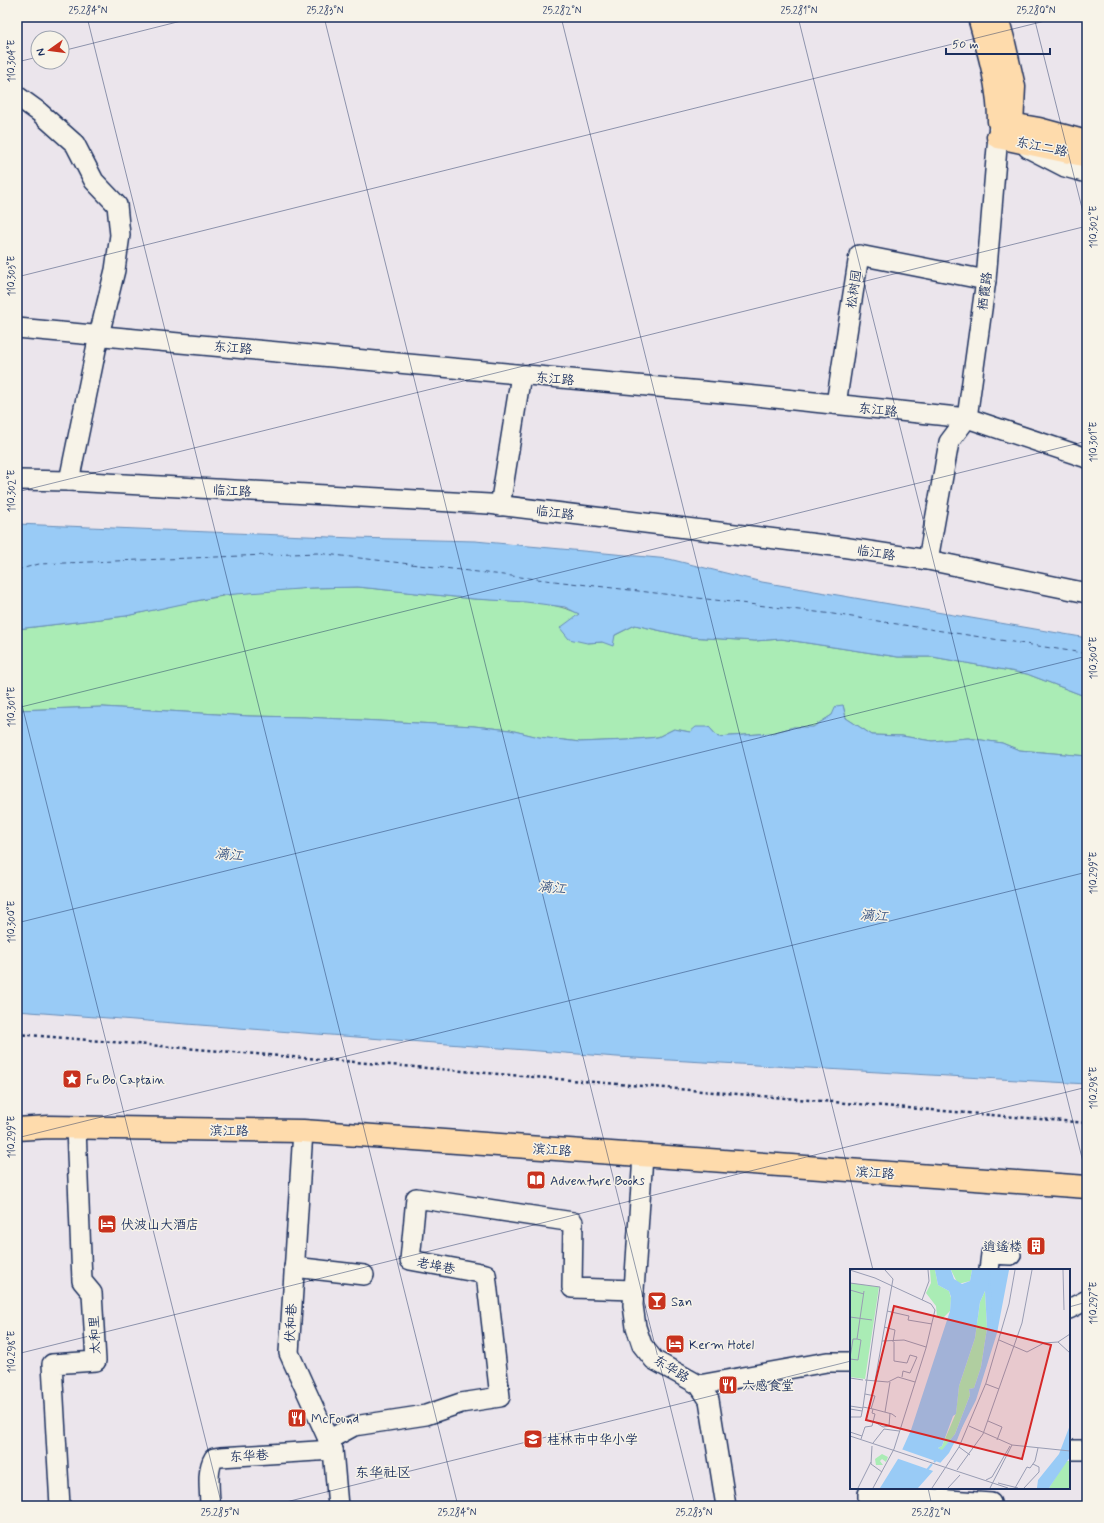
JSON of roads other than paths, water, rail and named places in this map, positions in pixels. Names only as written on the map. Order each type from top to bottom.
[{"type":"main road","name":"栖霞路","points":[[979,17],[994,73],[1005,130]]},
{"type":"main road","name":"栖霞路","points":[[997,17],[1014,87],[1005,130]]},
{"type":"main road","name":"东江二路","points":[[1005,130],[1087,142]]},
{"type":"main road","name":"东江二路","points":[[1005,130],[1087,156]]},
{"type":"main road","name":"滨江路","points":[[17,1129],[50,1127],[303,1131],[1087,1187]]},
{"type":"street","points":[[17,96],[39,112],[76,144],[94,181],[117,205],[120,234],[115,270],[99,335],[69,481]]},
{"type":"street","points":[[1005,130],[1065,167],[1087,173]]},
{"type":"street","name":"栖霞路","points":[[972,420],[986,280],[1005,130]]},
{"type":"street","name":"栖霞路","points":[[928,560],[949,442],[972,420],[1005,130]]},
{"type":"street","name":"松树园","points":[[836,404],[859,255],[986,280]]},
{"type":"street","name":"东江路","points":[[17,328],[836,404],[972,420],[1087,458]]},
{"type":"street","points":[[500,506],[521,375]]},
{"type":"street","name":"临江路","points":[[17,480],[69,481],[500,506],[842,546],[928,560],[1087,593]]},
{"type":"street","name":"太和里","points":[[60,1506],[52,1364],[96,1361],[92,1293],[82,1281],[76,1128]]},
{"type":"street","name":"伏和巷","points":[[303,1131],[289,1353],[330,1445],[338,1506]]},
{"type":"street","name":"东华路","points":[[643,1156],[633,1305],[636,1327],[642,1345],[654,1360],[699,1385],[709,1400],[726,1506]]},
{"type":"street","name":"老埠巷","points":[[330,1445],[354,1426],[426,1415],[462,1403],[500,1397],[486,1274],[410,1260],[416,1198],[574,1222],[572,1288],[634,1290]]},
{"type":"street","points":[[989,1269],[991,1254],[1011,1255]]},
{"type":"street","points":[[294,1267],[364,1275]]},
{"type":"street","points":[[1070,1308],[1087,1300]]},
{"type":"street","points":[[699,1385],[827,1362],[850,1362]]},
{"type":"street","name":"东华巷","points":[[210,1506],[209,1471],[210,1464],[214,1458],[330,1445]]},
{"type":"street","points":[[1070,1450],[1087,1450]]},
{"type":"street","points":[[868,1506],[868,1494],[991,1499]]},
{"type":"water","points":[[17,524],[354,538],[475,541],[669,559],[762,582],[1087,638],[1087,697],[1027,674],[933,657],[898,657],[781,639],[755,641],[689,637],[635,625],[615,635],[613,646],[602,642],[587,643],[569,639],[560,628],[579,614],[565,607],[526,602],[474,599],[358,587],[311,588],[224,595],[126,616],[17,629]]},
{"type":"water","name":"漓江","points":[[843,705],[846,718],[872,735],[902,736],[932,741],[968,738],[1002,743],[1019,750],[1087,756],[1087,1084],[617,1057],[17,1011],[17,710],[103,707],[249,716],[304,717],[474,726],[510,730],[539,737],[580,742],[658,737],[674,729],[690,732],[696,727],[709,727],[718,737],[772,733],[794,727],[813,727],[832,715],[836,706]]},
{"type":"place","name":"Fu Bo Captain","points":[[72,1079]]},
{"type":"place","name":"Adventure Books","points":[[536,1180]]},
{"type":"place","name":"伏波山大酒店","points":[[107,1224]]},
{"type":"place","name":"逍遥楼","points":[[1036,1246]]},
{"type":"place","name":"San","points":[[657,1301]]},
{"type":"place","name":"Kerm Hotel","points":[[675,1344]]},
{"type":"place","name":"六感食堂","points":[[728,1385]]},
{"type":"place","name":"McFound","points":[[297,1418]]},
{"type":"place","name":"桂林市中华小学","points":[[533,1439]]},
{"type":"district","name":"东华社区","points":[[383,1472]]}]
